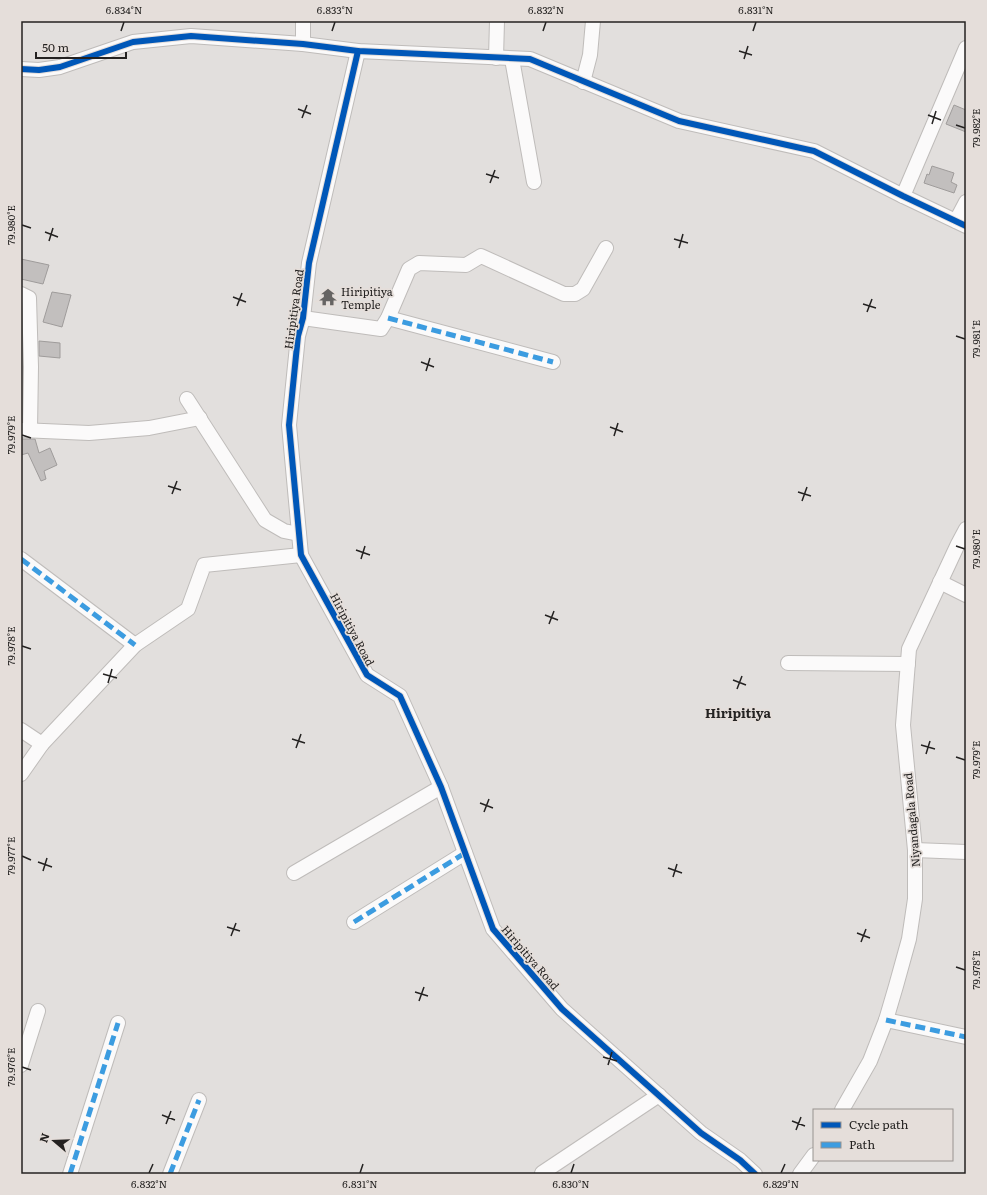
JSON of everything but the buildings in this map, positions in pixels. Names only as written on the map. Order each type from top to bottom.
[{"type":"street","points":[[303,21],[303,44]]},
{"type":"street","points":[[496,58],[497,21]]},
{"type":"street","points":[[583,82],[590,55],[593,21]]},
{"type":"street","points":[[21,69],[39,70],[60,67],[133,42],[191,36],[303,44],[358,51],[530,59],[679,121],[814,151],[903,196],[961,223],[966,202]]},
{"type":"street","points":[[903,196],[966,48]]},
{"type":"street","name":"Hiripitiya Road","points":[[358,51],[309,263],[304,318],[298,336],[289,425],[301,555],[366,675],[400,696],[440,786],[492,929],[562,1009],[701,1133],[740,1160],[755,1174]]},
{"type":"street","points":[[512,59],[534,182]]},
{"type":"street","points":[[304,318],[381,329],[388,318],[409,269],[419,263],[466,265],[481,256],[564,294],[575,294],[583,289],[606,248]]},
{"type":"street","points":[[21,294],[29,298],[31,367],[26,430],[89,433],[149,428],[200,418]]},
{"type":"street","points":[[388,318],[553,362]]},
{"type":"street","points":[[187,399],[265,520],[284,531],[299,534]]},
{"type":"street","name":"Niyandagala Road","points":[[843,1109],[870,1061],[886,1020],[909,939],[915,899],[915,850],[903,724],[909,649],[966,529]]},
{"type":"street","points":[[21,774],[42,744],[135,645],[188,610],[204,565],[301,555]]},
{"type":"street","points":[[21,559],[135,645]]},
{"type":"street","points":[[940,582],[966,595]]},
{"type":"street","points":[[788,663],[908,664]]},
{"type":"street","points":[[21,730],[42,744]]},
{"type":"street","points":[[294,873],[440,786]]},
{"type":"street","points":[[915,850],[966,852]]},
{"type":"street","points":[[354,922],[465,853]]},
{"type":"street","points":[[21,1064],[38,1011]]},
{"type":"street","points":[[886,1020],[966,1037]]},
{"type":"street","points":[[70,1174],[118,1023]]},
{"type":"street","points":[[542,1173],[659,1095]]},
{"type":"street","points":[[170,1174],[199,1100]]},
{"type":"street","points":[[800,1174],[813,1156]]},
{"type":"marked path","points":[[388,318],[553,362]]},
{"type":"marked path","points":[[21,559],[135,645]]},
{"type":"marked path","points":[[354,922],[465,853]]},
{"type":"marked path","points":[[886,1020],[966,1037]]},
{"type":"marked path","points":[[70,1174],[118,1023]]},
{"type":"marked path","points":[[170,1174],[199,1100]]},
{"type":"cycle path","points":[[21,69],[39,70],[60,67],[133,42],[191,36],[303,44],[358,51],[530,59],[679,121],[814,151],[966,226]]},
{"type":"cycle path","points":[[358,51],[309,263],[303,318],[298,336],[289,425],[301,555],[367,675],[400,696],[441,787],[493,929],[562,1009],[701,1133],[740,1160],[755,1174]]},
{"type":"place","name":"Hiripitiya Temple","points":[[328,297]]},
{"type":"district","name":"Hiripitiya","points":[[738,712]]}]
